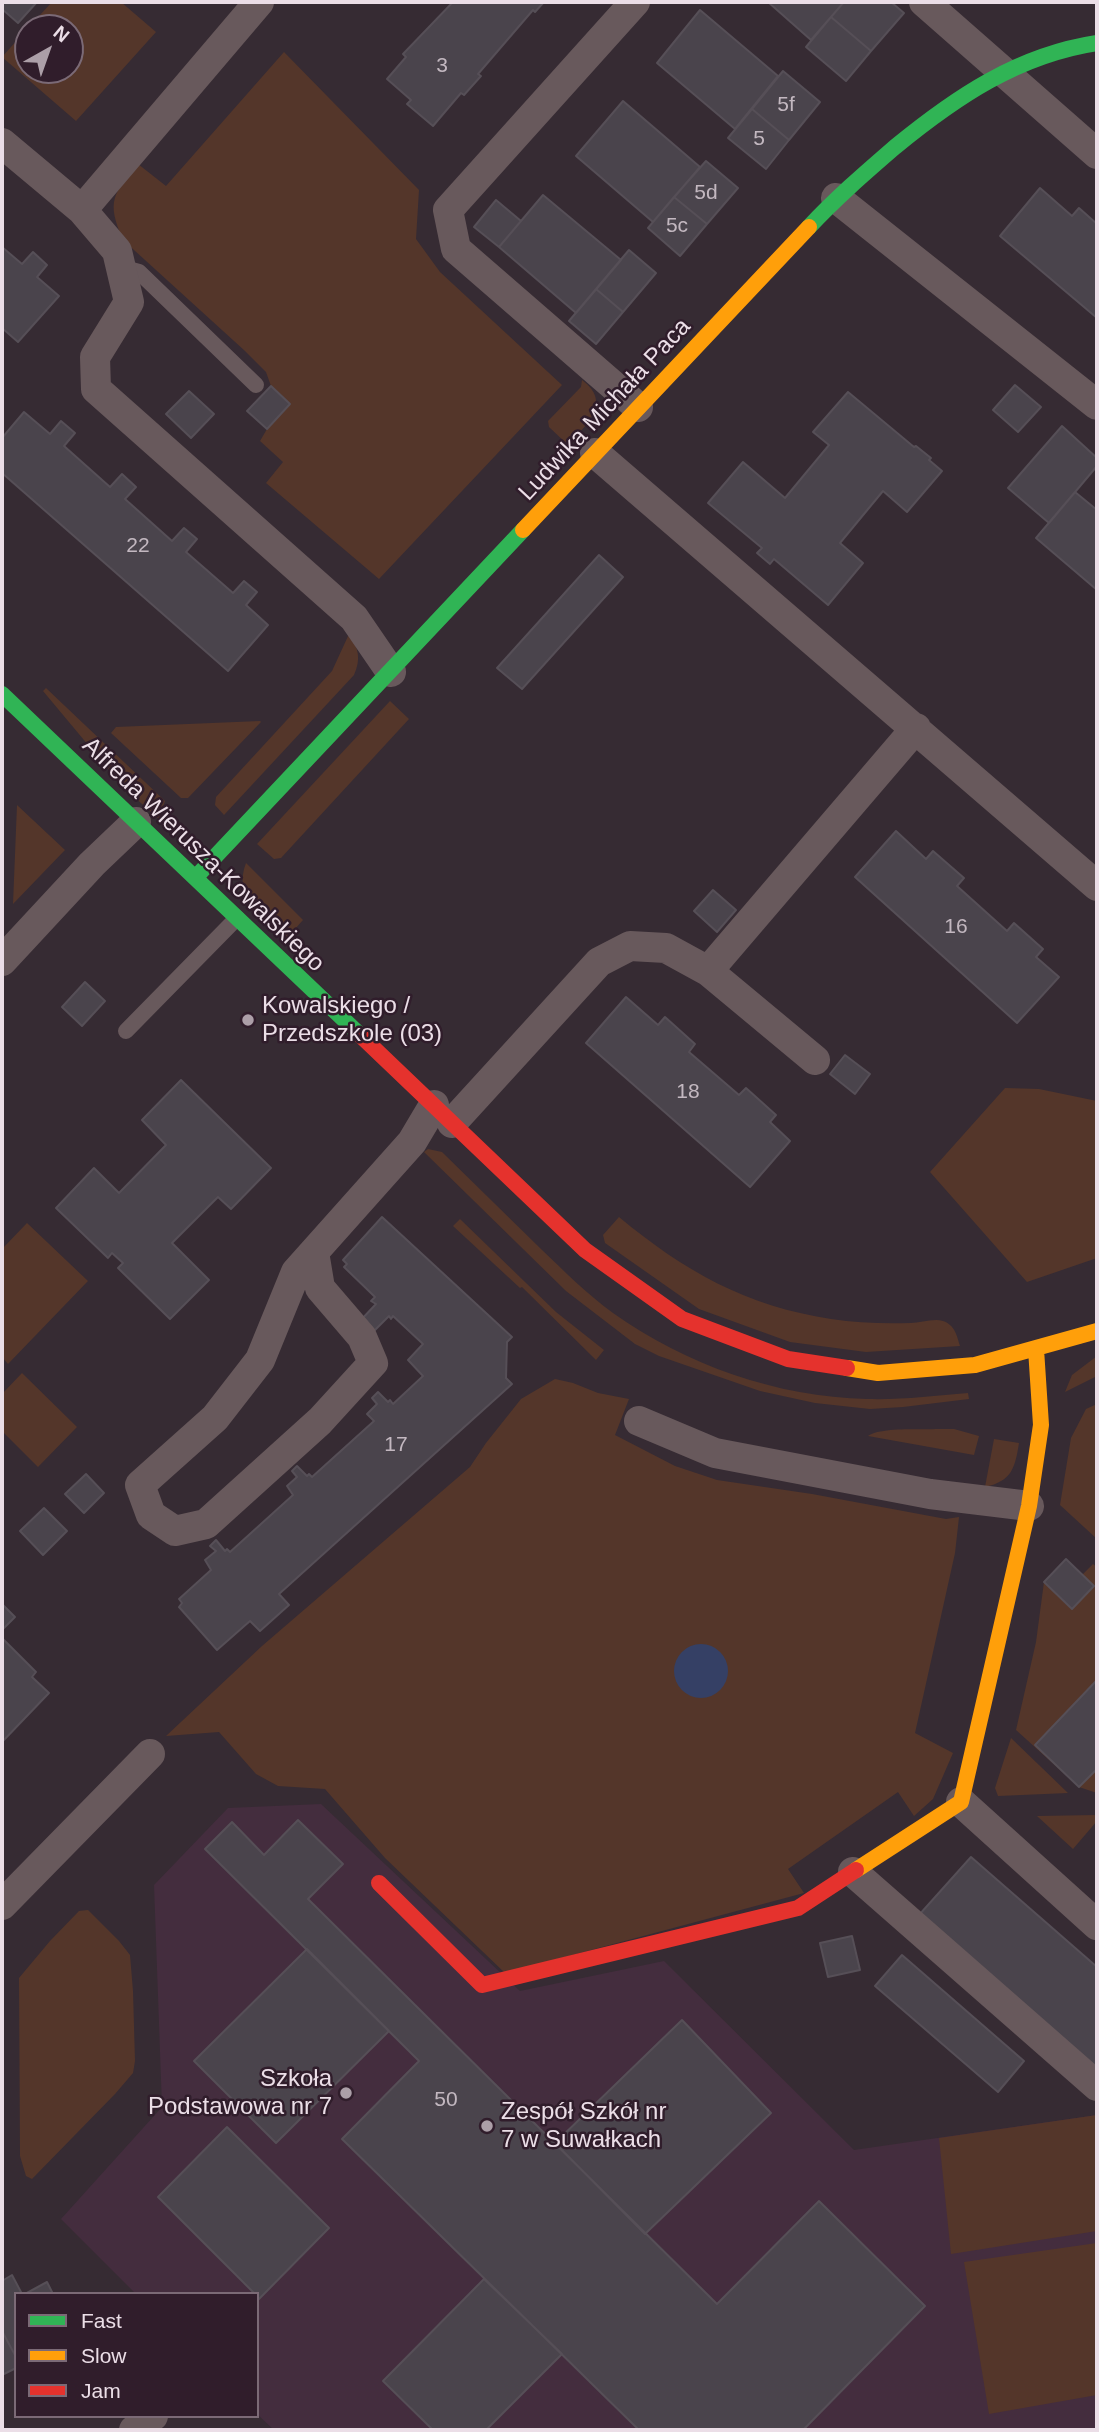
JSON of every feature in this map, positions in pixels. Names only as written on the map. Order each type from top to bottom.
[{"type":"street","points":[[82,210],[259,2]]},
{"type":"street","points":[[635,2],[448,210],[456,249],[638,407]]},
{"type":"street","points":[[924,2],[1097,154]]},
{"type":"street","name":"Ludwika Michała Paca","points":[[195,878],[836,198],[939,111],[1001,72],[1060,50],[1097,43]]},
{"type":"street","points":[[2,143],[82,210],[117,251],[129,302],[95,357],[96,389],[354,618],[391,673]]},
{"type":"street","points":[[836,198],[1097,405]]},
{"type":"street","points":[[595,453],[1097,886]]},
{"type":"street","name":"Alfreda Wierusza-Kowalskiego","points":[[2,694],[585,1250],[682,1320],[788,1359],[878,1373],[975,1365],[1097,1331]]},
{"type":"street","points":[[708,971],[916,728]]},
{"type":"street","points":[[2,961],[92,864],[136,822]]},
{"type":"street","points":[[314,1252],[320,1288],[362,1337],[373,1363],[320,1421],[206,1524],[175,1531],[151,1515],[140,1485],[215,1418],[260,1360],[296,1272],[412,1142],[600,962],[630,946],[666,947],[708,971],[815,1060]]},
{"type":"street","points":[[379,1883],[482,1985],[798,1908],[961,1802],[1029,1506],[1041,1425],[1036,1349]]},
{"type":"street","points":[[639,1421],[715,1453],[930,1494],[1029,1506]]},
{"type":"street","points":[[2,1905],[149,1754]]},
{"type":"street","points":[[961,1802],[1097,1925]]},
{"type":"street","points":[[853,1872],[1097,2086]]},
{"type":"street","points":[[134,2430],[150,2418]]},
{"type":"lane","points":[[121,267],[139,272],[256,385]]},
{"type":"lane","points":[[126,1031],[237,918]]},
{"type":"shaded area","points":[[52,2],[121,2],[156,32],[76,121],[33,84],[84,84],[84,14],[41,14]]},
{"type":"shaded area","points":[[14,44],[14,67],[2,57]]},
{"type":"shaded area","points":[[284,52],[419,190],[416,239],[440,272],[562,385],[379,579],[266,483],[283,462],[260,441],[267,429],[290,404],[271,386],[266,372],[245,351],[123,240],[115,216],[118,191],[138,164],[166,186]]},
{"type":"shaded area","points":[[582,380],[591,389],[596,405],[589,422],[568,445],[549,427],[548,421],[581,387]]},
{"type":"shaded area","points":[[349,634],[358,654],[354,675],[224,815],[215,805],[216,797],[332,671]]},
{"type":"shaded area","points":[[46,688],[165,801],[159,819],[124,788],[43,691]]},
{"type":"shaded area","points":[[390,701],[409,719],[281,858],[274,859],[257,844]]},
{"type":"shaded area","points":[[260,721],[188,798],[181,798],[111,733],[116,727]]},
{"type":"shaded area","points":[[17,805],[65,850],[13,904]]},
{"type":"shaded area","points":[[246,863],[303,920],[287,938],[281,938],[257,914],[246,896],[243,875]]},
{"type":"shaded area","points":[[1005,1088],[1039,1089],[1097,1101],[1097,1258],[1027,1282],[930,1172]]},
{"type":"shaded area","points":[[428,1149],[442,1152],[558,1266],[603,1306],[641,1332],[702,1363],[766,1385],[833,1397],[892,1399],[968,1393],[969,1399],[870,1409],[815,1403],[760,1391],[659,1356],[635,1344],[566,1291],[424,1152]]},
{"type":"shaded area","points":[[619,1217],[692,1270],[744,1295],[800,1313],[841,1320],[891,1323],[943,1321],[953,1328],[960,1346],[866,1352],[790,1342],[699,1309],[605,1243],[603,1235]]},
{"type":"shaded area","points":[[460,1219],[556,1312],[604,1350],[596,1360],[522,1287],[453,1226]]},
{"type":"shaded area","points":[[27,1223],[88,1281],[8,1364],[2,1357],[2,1249]]},
{"type":"shaded area","points":[[1097,1356],[1097,1376],[1065,1392],[1072,1375]]},
{"type":"shaded area","points":[[22,1373],[77,1427],[38,1467],[2,1431],[2,1394]]},
{"type":"shaded area","points":[[555,1379],[598,1393],[629,1399],[615,1435],[675,1466],[717,1480],[812,1494],[946,1519],[959,1517],[955,1553],[915,1733],[953,1753],[933,1799],[914,1816],[898,1792],[788,1869],[804,1893],[505,1973],[385,1858],[325,1789],[278,1786],[256,1774],[219,1732],[166,1736],[262,1646],[470,1467],[521,1399]]},
{"type":"shaded area","points":[[1097,1404],[1097,1539],[1060,1505],[1071,1438],[1086,1409]]},
{"type":"shaded area","points":[[954,1429],[979,1436],[974,1455],[868,1436],[890,1430]]},
{"type":"shaded area","points":[[994,1439],[1019,1443],[1011,1472],[1001,1481],[985,1487]]},
{"type":"shaded area","points":[[1093,1564],[1097,1567],[1097,1793],[1079,1787],[1016,1730],[1036,1642],[1044,1582],[1072,1608],[1082,1575]]},
{"type":"shaded area","points":[[1011,1738],[1068,1793],[998,1796],[995,1788]]},
{"type":"shaded area","name":"Zespół Szkół nr 7 w Suwałkach","points":[[321,1804],[520,1991],[664,1961],[854,2150],[1097,2115],[1097,2430],[274,2430],[259,2416],[259,2292],[134,2292],[61,2219],[162,2107],[154,1885],[228,1808]]},
{"type":"shaded area","points":[[1097,1815],[1097,1821],[1073,1849],[1037,1816]]},
{"type":"shaded area","points":[[88,1910],[130,1955],[135,2061],[133,2073],[32,2179],[26,2176],[20,2156],[19,1978],[79,1911]]},
{"type":"shaded area","points":[[1097,2115],[1097,2231],[951,2254],[939,2138]]},
{"type":"shaded area","points":[[1097,2243],[1097,2395],[989,2414],[964,2262]]},
{"type":"water","points":[[701,1644],[720,1652],[728,1671],[720,1690],[701,1698],[682,1690],[674,1671],[682,1652]]},
{"type":"building","points":[[2,2],[37,2],[26,14],[14,14],[14,20],[2,9]]},
{"type":"building","points":[[453,2],[544,2],[535,12],[533,10],[478,74],[481,76],[464,95],[461,93],[433,126],[407,104],[411,100],[387,79],[406,57],[403,54]]},
{"type":"building","points":[[768,2],[844,2],[811,40]]},
{"type":"building","points":[[844,2],[891,2],[904,13],[871,51],[831,17]]},
{"type":"building","points":[[700,10],[778,76],[735,129],[657,63]]},
{"type":"building","points":[[831,17],[871,51],[846,81],[806,47]]},
{"type":"building","points":[[783,71],[820,102],[789,140],[752,109]]},
{"type":"building","points":[[623,101],[700,167],[653,222],[576,156]]},
{"type":"building","points":[[752,109],[789,140],[766,169],[728,138]]},
{"type":"building","points":[[706,161],[738,188],[707,224],[674,197]]},
{"type":"building","points":[[1040,188],[1072,216],[1079,208],[1097,224],[1097,318],[1000,236]]},
{"type":"building","points":[[543,195],[621,260],[576,313],[499,247]]},
{"type":"building","points":[[674,197],[707,224],[680,256],[648,228]]},
{"type":"building","points":[[496,200],[521,221],[499,247],[474,227]]},
{"type":"building","points":[[2,247],[22,264],[33,252],[47,265],[37,277],[59,296],[18,342],[2,328]]},
{"type":"building","points":[[629,250],[656,273],[623,312],[596,289]]},
{"type":"building","points":[[596,289],[623,312],[596,344],[569,321]]},
{"type":"building","points":[[1015,385],[1041,407],[1018,432],[993,410]]},
{"type":"building","points":[[271,386],[290,404],[267,429],[247,411]]},
{"type":"building","points":[[189,391],[214,414],[191,438],[166,414]]},
{"type":"building","points":[[848,392],[931,458],[929,460],[942,471],[907,512],[883,491],[840,543],[863,563],[828,605],[774,559],[770,564],[757,553],[762,548],[708,503],[743,462],[785,498],[829,445],[813,432]]},
{"type":"building","points":[[24,412],[50,434],[61,421],[75,433],[64,446],[110,487],[122,474],[136,487],[125,499],[172,541],[184,528],[197,539],[186,552],[233,593],[244,581],[257,592],[246,605],[268,625],[228,671],[2,473],[2,438]]},
{"type":"building","points":[[1062,426],[1097,458],[1097,466],[1049,523],[1008,488]]},
{"type":"building","points":[[1075,492],[1097,510],[1097,590],[1036,538]]},
{"type":"building","points":[[599,555],[623,577],[522,689],[497,668]]},
{"type":"building","points":[[896,831],[926,859],[933,851],[964,878],[957,886],[1007,931],[1014,923],[1043,949],[1036,957],[1059,977],[1017,1023],[855,877]]},
{"type":"building","points":[[713,890],[736,910],[717,932],[694,911]]},
{"type":"building","points":[[85,982],[105,1001],[82,1026],[62,1007]]},
{"type":"building","points":[[626,997],[658,1025],[665,1017],[695,1044],[689,1052],[739,1095],[746,1088],[776,1115],[770,1122],[790,1141],[750,1187],[586,1043]]},
{"type":"building","points":[[845,1055],[870,1074],[855,1094],[830,1074]]},
{"type":"building","points":[[181,1080],[271,1168],[231,1209],[218,1197],[172,1243],[209,1280],[170,1319],[118,1268],[123,1263],[112,1253],[108,1258],[56,1208],[94,1168],[119,1193],[166,1145],[142,1120]]},
{"type":"building","points":[[382,1217],[512,1337],[507,1342],[506,1378],[512,1384],[279,1594],[289,1605],[260,1631],[250,1621],[217,1650],[179,1607],[182,1603],[179,1599],[211,1570],[205,1560],[216,1551],[210,1546],[216,1540],[225,1551],[227,1549],[230,1552],[293,1495],[287,1486],[297,1477],[292,1471],[297,1466],[307,1476],[309,1474],[312,1477],[374,1421],[367,1414],[377,1404],[372,1398],[378,1392],[393,1404],[423,1376],[408,1360],[423,1344],[393,1316],[391,1319],[389,1316],[371,1334],[359,1322],[376,1304],[371,1301],[375,1297],[344,1267],[347,1264],[343,1260]]},
{"type":"building","points":[[86,1474],[104,1493],[84,1513],[65,1494]]},
{"type":"building","points":[[44,1508],[67,1531],[43,1555],[20,1531]]},
{"type":"building","points":[[1066,1559],[1094,1586],[1072,1609],[1044,1582]]},
{"type":"building","points":[[2,1604],[15,1617],[2,1630]]},
{"type":"building","points":[[2,1638],[36,1672],[32,1677],[49,1693],[2,1742]]},
{"type":"building","points":[[1097,1680],[1097,1769],[1079,1787],[1035,1745]]},
{"type":"building","points":[[298,1820],[343,1864],[308,1899],[717,2304],[819,2201],[925,2306],[803,2430],[639,2430],[342,2139],[419,2061],[205,1849],[232,1822],[264,1855]]},
{"type":"building","points":[[971,1857],[1097,1967],[1097,2070],[919,1915]]},
{"type":"building","points":[[852,1936],[860,1970],[828,1977],[820,1943]]},
{"type":"building","points":[[307,1949],[389,2031],[276,2143],[194,2061]]},
{"type":"building","points":[[902,1955],[1024,2061],[998,2092],[875,1986]]},
{"type":"building","points":[[682,2020],[771,2113],[645,2234],[555,2143]]},
{"type":"building","points":[[227,2127],[329,2228],[259,2299],[259,2292],[253,2292],[158,2197]]},
{"type":"building","points":[[12,2275],[21,2292],[14,2292],[14,2353],[2,2331],[2,2281]]},
{"type":"building","points":[[484,2279],[562,2354],[486,2430],[433,2430],[383,2381]]},
{"type":"building","points":[[47,2282],[52,2292],[29,2292]]},
{"type":"building","points":[[2,2331],[14,2353],[14,2369],[2,2375]]},
{"type":"traffic: fast","points":[[809,227],[895,147],[965,95],[1014,68],[1041,57],[1097,43]]},
{"type":"traffic: fast","points":[[195,878],[523,530]]},
{"type":"traffic: fast","points":[[2,694],[359,1034]]},
{"type":"traffic: slow","points":[[523,530],[809,227]]},
{"type":"traffic: slow","points":[[847,1368],[878,1373],[975,1365],[1097,1331]]},
{"type":"traffic: slow","points":[[856,1870],[961,1802],[1029,1506],[1041,1425],[1036,1349]]},
{"type":"traffic: jam","points":[[359,1034],[585,1250],[682,1319],[788,1359],[847,1368]]},
{"type":"traffic: jam","points":[[379,1883],[482,1985],[798,1908],[856,1870]]},
{"type":"place","name":"Kowalskiego / Przedszkole (03)","points":[[248,1020]]},
{"type":"place","name":"Szkoła Podstawowa nr 7","points":[[346,2093]]},
{"type":"place","name":"Zespół Szkół nr 7 w Suwałkach","points":[[487,2126]]}]
